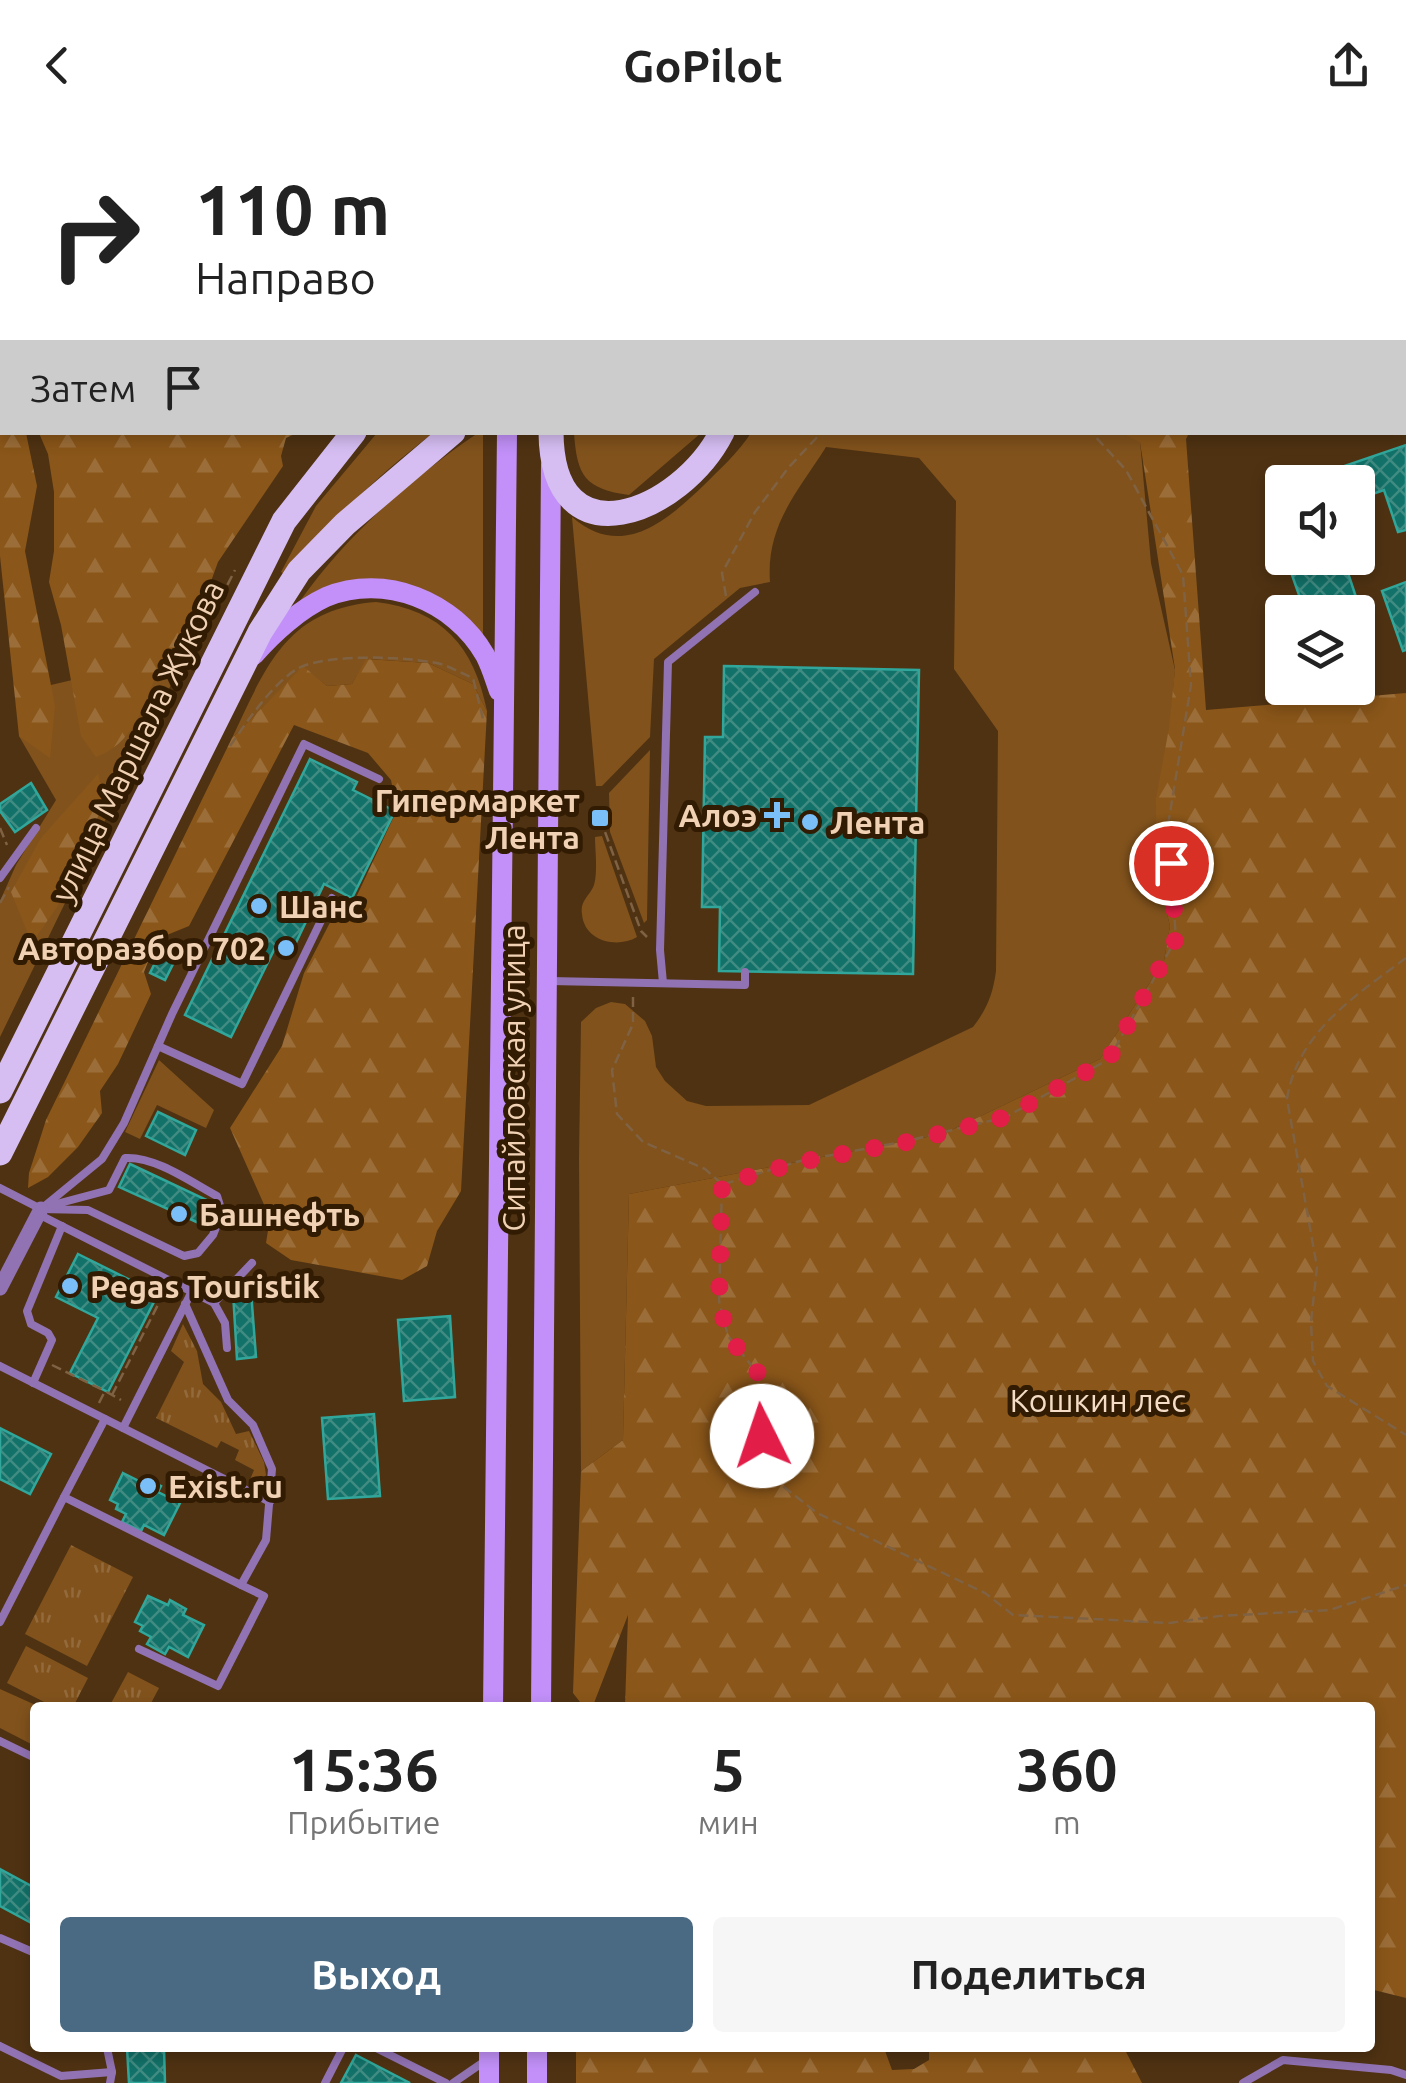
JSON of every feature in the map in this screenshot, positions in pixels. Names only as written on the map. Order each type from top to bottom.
[{"type":"main road","name":"улица Маршала Жукова","points":[[0,1091],[266,553],[307,488],[351,435]]},
{"type":"main road","name":"улица Маршала Жукова","points":[[0,1153],[240,671],[299,571],[345,524],[449,435]]},
{"type":"main road","points":[[551,441],[566,491],[580,505],[600,514],[618,515],[663,498],[684,482],[720,435]]},
{"type":"main road","name":"Сипайловская улица","points":[[541,1702],[551,441]]},
{"type":"main road","name":"Сипайловская улица","points":[[493,1702],[507,442]]},
{"type":"main road","points":[[240,671],[262,645],[324,598],[360,588],[403,592],[447,611],[463,628],[484,655],[504,702]]},
{"type":"main road","points":[[537,2052],[537,2083]]},
{"type":"main road","points":[[489,2053],[489,2083]]},
{"type":"street","points":[[0,1288],[39,1211]]},
{"type":"lane","points":[[662,983],[668,662],[755,592]]},
{"type":"lane","points":[[39,1211],[102,1159],[124,1123],[304,744],[378,779]]},
{"type":"lane","points":[[0,878],[36,828]]},
{"type":"lane","points":[[158,1046],[242,1084],[332,898]]},
{"type":"lane","points":[[545,981],[745,985],[745,972]]},
{"type":"lane","points":[[131,1157],[217,1196],[222,1212],[213,1236],[198,1254],[184,1256],[88,1210],[39,1211],[108,1190],[125,1158],[131,1157]]},
{"type":"lane","points":[[0,1188],[62,1226],[214,1304],[226,1323],[227,1348]]},
{"type":"lane","points":[[33,1383],[52,1344],[51,1337],[31,1324],[27,1315],[62,1226]]},
{"type":"lane","points":[[214,1304],[252,1263]]},
{"type":"lane","points":[[123,1428],[192,1291]]},
{"type":"lane","points":[[186,1304],[228,1400],[253,1425],[272,1474],[266,1540],[242,1585]]},
{"type":"lane","points":[[0,1366],[270,1502]]},
{"type":"lane","points":[[0,1622],[106,1419]]},
{"type":"lane","points":[[64,1498],[264,1596],[218,1686],[140,1649]]},
{"type":"lane","points":[[0,1741],[30,1756]]},
{"type":"lane","points":[[0,1938],[30,1951]]},
{"type":"lane","points":[[0,2046],[60,2076],[112,2072]]},
{"type":"lane","points":[[108,2052],[110,2083]]},
{"type":"lane","points":[[325,2083],[341,2052]]},
{"type":"lane","points":[[384,2052],[450,2083],[489,2053]]},
{"type":"lane","points":[[1244,2083],[1283,2060],[1391,2070],[1406,2076]]},
{"type":"path","points":[[729,612],[722,573],[755,512],[819,435]]},
{"type":"path","points":[[722,1184],[800,1162],[907,1142],[1006,1117],[1109,1059],[1176,939],[1168,825],[1191,684],[1183,575],[1126,470],[1094,435]]},
{"type":"path","points":[[230,746],[256,709],[296,669],[323,659],[360,656],[441,664],[473,678],[484,723]]},
{"type":"path","points":[[600,818],[641,931],[660,950]]},
{"type":"path","points":[[1406,958],[1322,1025],[1290,1075],[1287,1098],[1317,1267],[1311,1322],[1313,1361],[1326,1386],[1406,1435]]},
{"type":"path","points":[[634,983],[634,1024],[612,1070],[617,1114],[643,1142],[705,1170],[722,1184]]},
{"type":"path","points":[[722,1184],[719,1301],[728,1336],[759,1374],[758,1416],[766,1457],[784,1487],[817,1514],[985,1593],[1013,1614],[1170,1623],[1330,1610],[1406,1585]]},
{"type":"path","points":[[112,1396],[166,1288]]},
{"type":"path","points":[[44,1361],[134,1406]]},
{"type":"path","points":[[94,1413],[104,1391]]},
{"type":"green space","points":[[0,435],[26,435],[37,486],[25,551],[55,706],[50,758],[19,736],[0,556]]},
{"type":"green space","points":[[40,435],[293,435],[286,438],[281,456],[283,466],[218,562],[181,664],[156,676],[127,735],[96,757],[81,736],[61,625],[49,582],[54,551],[54,492],[48,454]]},
{"type":"green space","points":[[375,435],[431,435],[337,517],[284,574],[281,572],[316,506]]},
{"type":"green space","points":[[475,435],[483,435],[483,644],[407,585],[300,601],[338,553],[428,469]]},
{"type":"green space","points":[[574,435],[699,435],[629,495],[593,484],[578,460]]},
{"type":"green space","points":[[749,435],[1125,435],[1140,441],[1151,563],[1175,670],[1157,873],[1170,926],[1164,961],[1100,1059],[943,1134],[629,1194],[623,1440],[581,1471],[581,1022],[596,1008],[611,1002],[625,1004],[645,1021],[652,1036],[656,1067],[687,1101],[706,1106],[809,1105],[973,1027],[989,1001],[995,979],[998,731],[954,669],[956,501],[919,458],[826,447],[778,526],[770,582],[740,588],[654,659],[650,737],[602,786],[596,786],[572,517],[608,535],[642,531],[674,512]]},
{"type":"green space","name":"Кошкин лес","points":[[1124,435],[1188,435],[1206,710],[1265,705],[1375,705],[1375,696],[1406,693],[1406,1998],[1375,1990],[1375,1702],[625,1702],[628,1615],[594,1702],[580,1702],[573,1693],[581,1471],[623,1440],[629,1194],[943,1134],[1100,1059],[1164,961],[1170,926],[1157,873],[1156,799],[1175,669],[1140,442]]},
{"type":"green space","points":[[376,602],[419,613],[451,635],[473,668],[487,711],[473,684],[428,663],[367,659],[352,684],[327,686],[303,667],[232,738],[269,666],[300,629],[345,607]]},
{"type":"green space","points":[[163,651],[181,664],[0,1037],[0,901],[16,865],[56,800],[19,736],[38,688],[115,670]]},
{"type":"green space","points":[[366,659],[428,663],[473,684],[487,711],[461,1191],[437,1231],[427,1266],[402,1280],[291,1260],[266,1243],[270,1218],[230,1128],[282,1046],[304,973],[339,905],[353,904],[397,810],[391,780],[368,753],[294,725],[189,926],[157,939],[144,972],[151,994],[118,1064],[100,1091],[102,1113],[78,1147],[48,1177],[28,1188],[46,1120],[232,738],[303,666],[327,686],[352,684]]},
{"type":"green space","points":[[650,750],[644,923],[610,832],[609,793]]},
{"type":"green space","points":[[98,774],[105,801],[57,907],[32,943],[11,892],[41,838]]},
{"type":"green space","points":[[602,836],[637,937],[629,941],[603,940],[584,923],[582,905],[595,880],[595,837]]},
{"type":"green space","points":[[159,1060],[214,1110],[206,1128],[157,1105],[140,1139],[125,1132]]},
{"type":"green space","points":[[183,1324],[197,1351],[203,1384],[221,1402],[236,1434],[249,1431],[264,1462],[266,1475],[259,1485],[249,1482],[254,1470],[235,1460],[239,1450],[221,1441],[217,1448],[156,1418],[184,1362],[171,1351]]},
{"type":"green space","points":[[71,1545],[133,1577],[87,1666],[25,1634]]},
{"type":"green space","points":[[26,1646],[88,1678],[76,1702],[44,1702],[7,1683]]},
{"type":"green space","points":[[128,1672],[159,1688],[152,1702],[112,1702]]},
{"type":"green space","points":[[0,1689],[30,1702],[30,1743],[0,1728]]},
{"type":"green space","points":[[576,2052],[885,2052],[892,2070],[914,2069],[929,2060],[929,2052],[1126,2052],[1142,2083],[576,2083]]},
{"type":"building","points":[[1406,445],[1406,530],[1398,532],[1384,490],[1375,493],[1375,465],[1347,465]]},
{"type":"building","points":[[1292,575],[1349,575],[1355,595],[1299,595]]},
{"type":"building","points":[[1406,582],[1406,650],[1403,651],[1382,591]]},
{"type":"building","name":"Лента","points":[[724,666],[919,670],[913,974],[719,971],[720,907],[702,907],[705,737],[723,737]]},
{"type":"building","points":[[310,759],[357,782],[353,790],[395,811],[352,898],[324,884],[290,955],[275,948],[231,1037],[185,1015]]},
{"type":"building","points":[[31,783],[47,810],[15,832],[0,811],[0,804]]},
{"type":"building","points":[[164,945],[179,952],[165,980],[150,973]]},
{"type":"building","points":[[158,1112],[196,1130],[185,1155],[146,1136]]},
{"type":"building","points":[[130,1164],[211,1202],[201,1224],[119,1187]]},
{"type":"building","points":[[78,1254],[158,1294],[108,1392],[70,1373],[98,1318],[56,1297]]},
{"type":"building","points":[[251,1291],[256,1357],[237,1359],[233,1292]]},
{"type":"building","points":[[450,1316],[455,1397],[404,1401],[398,1320]]},
{"type":"building","points":[[374,1414],[380,1496],[328,1499],[322,1418]]},
{"type":"building","points":[[0,1428],[51,1454],[30,1494],[0,1479]]},
{"type":"building","points":[[123,1473],[161,1486],[158,1492],[180,1503],[164,1535],[144,1525],[141,1531],[122,1522],[126,1514],[110,1500]]},
{"type":"building","points":[[148,1596],[168,1605],[170,1600],[186,1609],[183,1615],[204,1625],[188,1657],[169,1647],[165,1654],[147,1644],[151,1637],[140,1631],[143,1626],[135,1622]]},
{"type":"building","points":[[0,1869],[30,1885],[30,1922],[0,1906]]},
{"type":"building","points":[[127,2052],[164,2052],[165,2083],[129,2083]]},
{"type":"building","points":[[356,2055],[410,2083],[341,2083]]},
{"type":"place","name":"Алоэ","points":[[777,815]]},
{"type":"place","name":"Гипермаркет Лента","points":[[600,818]]},
{"type":"place","name":"Лента","points":[[810,822]]},
{"type":"place","name":"Шанс","points":[[259,906]]},
{"type":"place","name":"Авторазбор 702","points":[[286,948]]},
{"type":"place","name":"Башнефть","points":[[179,1214]]},
{"type":"place","name":"Pegas Touristik","points":[[70,1286]]},
{"type":"place","name":"Exist.ru","points":[[148,1486]]},
{"type":"route","points":[[762,1436],[758,1416],[759,1374],[728,1336],[719,1301],[722,1184],[800,1162],[907,1142],[1006,1117],[1109,1059],[1176,939],[1171,863]]}]
